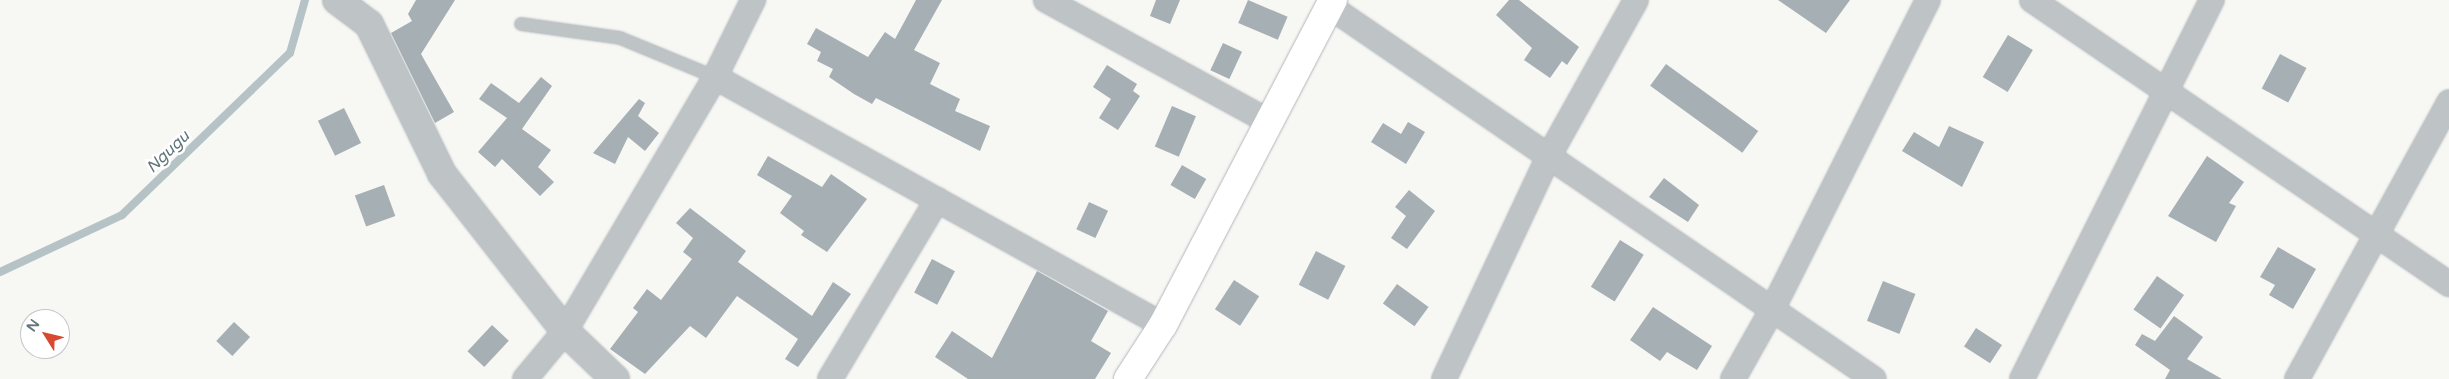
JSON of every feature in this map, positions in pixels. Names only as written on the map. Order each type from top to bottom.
[{"type":"main road","points":[[1128,379],[1164,325],[1268,121],[1331,3]]},
{"type":"street","points":[[525,379],[565,331],[715,77],[753,0]]},
{"type":"street","points":[[1046,0],[1268,121]]},
{"type":"street","points":[[1444,379],[1550,154],[1636,0]]},
{"type":"street","points":[[1733,379],[1773,308],[1928,0]]},
{"type":"street","points":[[2032,0],[2168,89],[2378,237],[2449,284]]},
{"type":"street","points":[[2022,379],[2212,0]]},
{"type":"street","points":[[1331,3],[1874,379]]},
{"type":"street","points":[[342,4],[369,24],[442,174],[565,331],[615,379]]},
{"type":"street","points":[[715,77],[1164,325]]},
{"type":"street","points":[[2297,379],[2378,237],[2449,102]]},
{"type":"street","points":[[830,379],[937,200]]},
{"type":"lane","points":[[522,24],[620,38],[715,77]]},
{"type":"building","points":[[416,0],[455,0],[421,54],[454,112],[435,123],[391,33],[412,21],[408,14]]},
{"type":"building","points":[[916,0],[942,0],[914,50],[940,63],[930,84],[960,99],[955,111],[990,126],[980,151],[876,98],[872,104],[854,94],[829,77],[833,69],[817,61],[821,52],[807,44],[816,28],[868,57],[885,32],[895,39]]},
{"type":"building","points":[[1156,0],[1180,0],[1170,24],[1150,16]]},
{"type":"building","points":[[1248,0],[1288,17],[1278,40],[1238,23]]},
{"type":"building","points":[[1509,0],[1519,0],[1579,47],[1567,65],[1562,61],[1550,78],[1524,60],[1532,48],[1496,15]]},
{"type":"building","points":[[1778,0],[1850,0],[1826,33]]},
{"type":"building","points":[[2008,35],[2033,50],[2008,92],[1983,77]]},
{"type":"building","points":[[1223,43],[1242,52],[1229,79],[1210,70]]},
{"type":"building","points":[[2280,54],[2306,68],[2288,103],[2262,88]]},
{"type":"building","points":[[1666,64],[1758,131],[1742,153],[1650,86]]},
{"type":"building","points":[[1107,65],[1137,84],[1133,91],[1140,96],[1118,130],[1099,118],[1111,99],[1093,87]]},
{"type":"building","points":[[541,77],[552,86],[522,129],[551,150],[538,167],[554,182],[540,196],[502,159],[495,167],[478,152],[507,118],[479,99],[491,83],[519,103]]},
{"type":"building","points":[[639,99],[645,103],[638,116],[659,133],[645,151],[628,137],[615,164],[593,153]]},
{"type":"building","points":[[1172,106],[1196,116],[1179,157],[1155,147]]},
{"type":"building","points":[[344,108],[361,143],[335,156],[318,121]]},
{"type":"building","points":[[1408,122],[1425,132],[1406,164],[1371,142],[1383,123],[1401,134]]},
{"type":"building","points":[[1949,126],[1984,142],[1962,187],[1902,151],[1914,132],[1939,147]]},
{"type":"building","points":[[768,156],[822,187],[831,174],[867,199],[827,252],[801,235],[804,231],[780,213],[792,196],[757,175]]},
{"type":"building","points":[[2207,156],[2244,182],[2229,203],[2236,206],[2216,242],[2168,216]]},
{"type":"building","points":[[1182,165],[1206,179],[1195,199],[1170,185]]},
{"type":"building","points":[[1664,178],[1699,205],[1688,222],[1649,197]]},
{"type":"building","points":[[384,185],[395,216],[366,227],[355,196]]},
{"type":"building","points":[[1409,190],[1435,211],[1407,249],[1391,238],[1406,216],[1395,207]]},
{"type":"building","points":[[1089,202],[1108,211],[1095,238],[1076,229]]},
{"type":"building","points":[[690,208],[746,251],[738,262],[812,316],[833,282],[851,294],[798,367],[785,359],[798,339],[737,296],[706,338],[690,326],[645,374],[610,349],[638,312],[633,308],[647,289],[661,300],[692,259],[683,252],[693,238],[676,223]]},
{"type":"building","points":[[1620,240],[1644,255],[1615,301],[1591,287]]},
{"type":"building","points":[[2278,247],[2316,269],[2293,309],[2269,295],[2275,285],[2260,277]]},
{"type":"building","points":[[1316,251],[1345,266],[1328,300],[1299,285]]},
{"type":"building","points":[[932,259],[955,271],[937,305],[914,293]]},
{"type":"building","points":[[1037,271],[1108,311],[1091,341],[1111,353],[1095,379],[968,379],[935,357],[952,331],[992,358]]},
{"type":"building","points":[[2157,276],[2184,295],[2161,329],[2133,310]]},
{"type":"building","points":[[1234,280],[1259,296],[1240,326],[1215,309]]},
{"type":"building","points":[[1883,281],[1915,294],[1899,334],[1867,321]]},
{"type":"building","points":[[1397,284],[1429,307],[1414,326],[1383,303]]},
{"type":"building","points":[[1653,307],[1712,346],[1697,370],[1667,352],[1660,361],[1630,340]]},
{"type":"building","points":[[2174,316],[2203,337],[2187,359],[2222,379],[2165,379],[2170,370],[2135,345],[2142,334],[2155,341]]},
{"type":"building","points":[[234,322],[250,337],[232,356],[216,341]]},
{"type":"building","points":[[492,325],[509,341],[484,367],[467,351]]},
{"type":"building","points":[[1976,328],[2002,345],[1990,363],[1964,346]]},
{"type":"waterway","name":"Ngugu","points":[[0,272],[122,215],[290,53],[305,0]]}]
